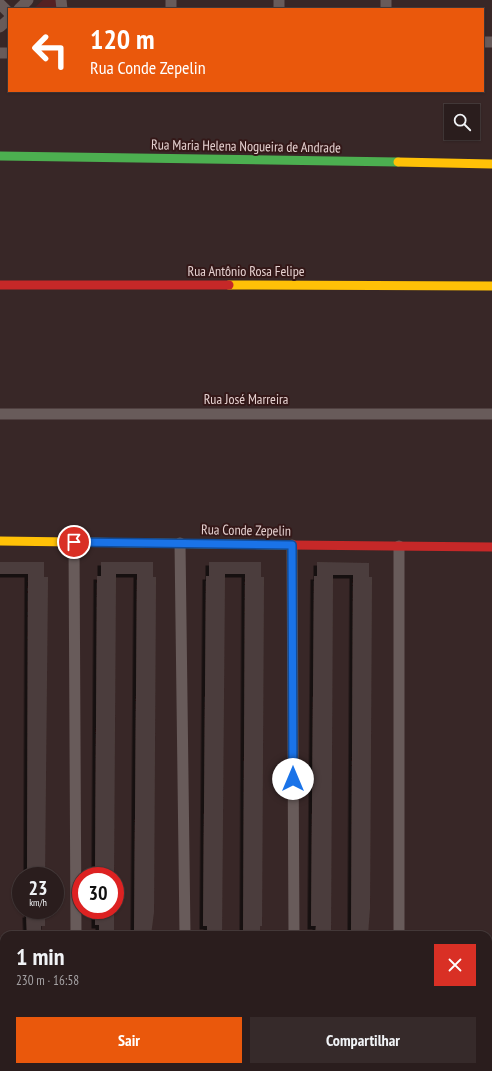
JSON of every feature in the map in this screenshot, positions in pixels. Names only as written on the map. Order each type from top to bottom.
[{"type":"street","points":[[20,8],[28,0]]},
{"type":"street","points":[[0,4],[8,12]]},
{"type":"street","points":[[0,27],[8,20]]},
{"type":"street","name":"Rua Maria Helena Nogueira de Andrade","points":[[0,156],[492,164]]},
{"type":"street","name":"Rua Antônio Rosa Felipe","points":[[0,285],[492,286]]},
{"type":"street","name":"Rua José Marreira","points":[[0,414],[492,414]]},
{"type":"street","name":"Rua Conde Zepelin","points":[[0,542],[492,547]]},
{"type":"street","points":[[74,542],[76,931]]},
{"type":"street","points":[[180,543],[185,931]]},
{"type":"street","points":[[292,545],[294,931]]},
{"type":"street","points":[[399,546],[399,931]]},
{"type":"shaded area","points":[[43,0],[56,0],[56,8],[34,8]]},
{"type":"building","points":[[0,562],[44,562],[44,577],[48,577],[45,867],[27,867],[28,574],[0,574]]},
{"type":"building","points":[[101,562],[153,562],[153,577],[156,577],[154,912],[152,931],[134,931],[137,574],[116,574],[114,867],[95,867],[97,576],[101,576]]},
{"type":"building","points":[[209,562],[261,562],[261,577],[264,577],[262,926],[260,926],[260,931],[243,931],[245,574],[225,574],[222,931],[207,931],[207,926],[203,926],[206,576],[209,576]]},
{"type":"building","points":[[317,562],[369,563],[369,577],[372,577],[370,908],[368,931],[351,931],[353,575],[333,575],[331,931],[315,931],[316,926],[311,926],[314,576],[317,576]]},
{"type":"building","points":[[26,919],[45,919],[45,926],[41,926],[41,931],[27,931]]},
{"type":"building","points":[[95,919],[114,919],[114,931],[99,931],[99,925],[95,925]]},
{"type":"traffic: fast","points":[[0,156],[398,162]]},
{"type":"traffic: slow","points":[[398,162],[492,164]]},
{"type":"traffic: slow","points":[[229,285],[492,286]]},
{"type":"traffic: slow","points":[[0,541],[290,545]]},
{"type":"traffic: jam","points":[[0,285],[229,285]]},
{"type":"traffic: jam","points":[[290,545],[492,547]]},
{"type":"route","points":[[74,542],[292,545],[293,779]]}]
